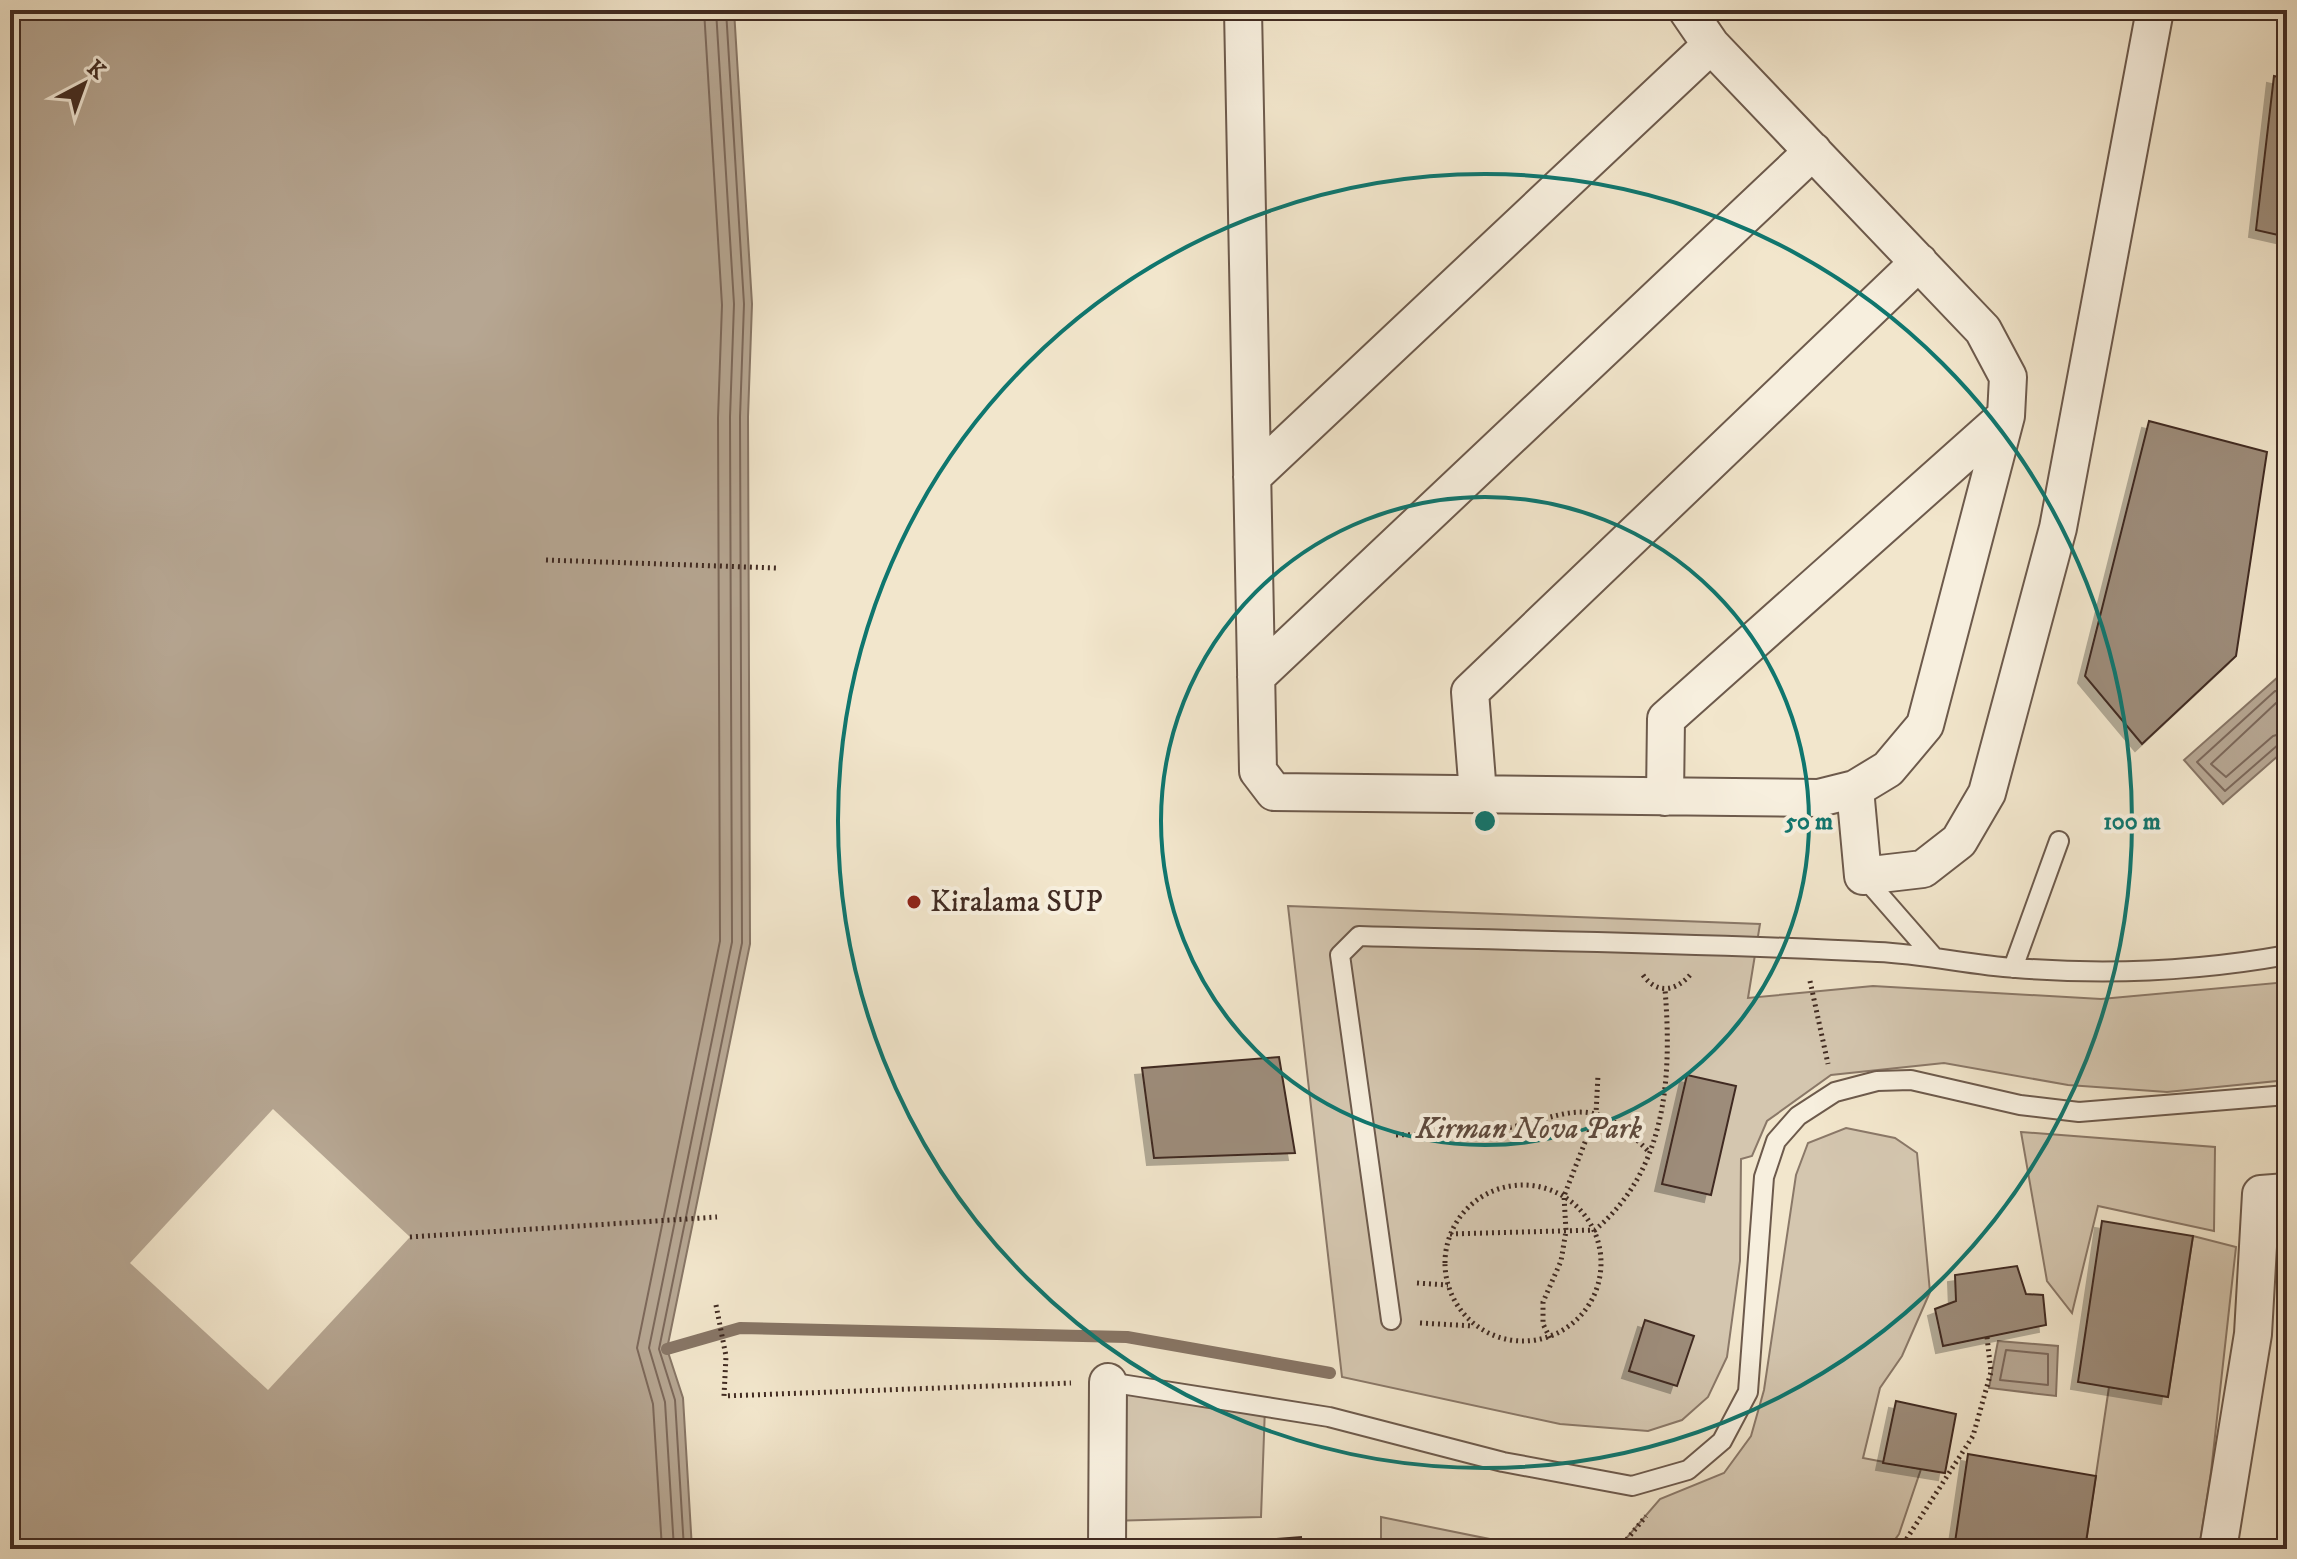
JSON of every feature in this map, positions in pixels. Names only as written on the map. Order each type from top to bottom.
[{"type":"street","points":[[1243,10],[1258,771],[1274,792],[1819,798],[1855,789],[1888,769],[1925,725],[2006,416],[2008,377],[1983,330],[1711,45],[1687,10]]},
{"type":"street","points":[[1855,789],[1863,876],[1923,869],[1959,841],[1987,793],[2058,528],[2155,10]]},
{"type":"street","points":[[1252,477],[1711,45]]},
{"type":"street","points":[[1256,677],[1813,151]]},
{"type":"street","points":[[1478,794],[1470,692],[1919,262]]},
{"type":"street","points":[[1665,797],[1666,719],[2006,416]]},
{"type":"street","points":[[2218,1549],[2253,1334],[2261,1194],[2287,1192]]},
{"type":"street","points":[[1107,1549],[1108,1382]]},
{"type":"lane","points":[[2013,968],[2059,841]]},
{"type":"lane","points":[[1863,876],[1932,955]]},
{"type":"lane","points":[[1391,1320],[1340,955],[1359,936],[1932,955],[2013,968],[2086,972],[2239,964],[2287,955]]},
{"type":"lane","points":[[1108,1382],[1329,1417],[1503,1462],[1632,1486],[1688,1470],[1722,1441],[1748,1392],[1764,1177],[1776,1141],[1798,1116],[1835,1092],[1877,1081],[1911,1080],[2020,1105],[2079,1112],[2287,1095]]},
{"type":"path","points":[[546,560],[776,568]]},
{"type":"path","points":[[1807,968],[1835,1092]]},
{"type":"path","points":[[1449,1234],[1595,1230],[1612,1215],[1640,1178],[1666,1098],[1670,1045],[1665,989]]},
{"type":"path","points":[[1550,1338],[1543,1324],[1543,1302],[1561,1261],[1566,1231],[1564,1196],[1596,1114],[1598,1075]]},
{"type":"path","points":[[1365,1137],[1489,1131],[1583,1110],[1614,1119],[1650,1153]]},
{"type":"path","points":[[1391,1320],[1476,1327],[1499,1338],[1525,1342],[1550,1338],[1573,1325],[1591,1306],[1600,1281],[1602,1255],[1595,1230],[1582,1211],[1564,1196],[1539,1186],[1512,1185],[1485,1194],[1464,1211],[1449,1234],[1444,1259],[1448,1285],[1458,1308],[1476,1327]]},
{"type":"path","points":[[410,1237],[717,1217]]},
{"type":"path","points":[[716,1305],[726,1356],[724,1396],[1108,1382]]},
{"type":"path","points":[[1900,1549],[1973,1436],[1991,1372],[1987,1337]]},
{"type":"green space","name":"Kirman Nova Park","points":[[1288,906],[1760,924],[1748,998],[1873,986],[2101,999],[2287,982],[2287,1080],[2167,1092],[2068,1085],[1944,1063],[1831,1075],[1767,1121],[1752,1156],[1741,1159],[1740,1261],[1727,1357],[1708,1397],[1682,1420],[1648,1431],[1560,1424],[1342,1377]]},
{"type":"green space","points":[[1846,1128],[1895,1138],[1917,1153],[1930,1292],[1902,1356],[1880,1388],[1863,1458],[1921,1469],[1899,1534],[1888,1549],[1617,1549],[1660,1499],[1724,1473],[1751,1436],[1764,1390],[1796,1175],[1808,1143]]},
{"type":"green space","points":[[2021,1132],[2215,1147],[2214,1231],[2098,1206],[2072,1313],[2047,1281]]},
{"type":"green space","points":[[2193,1236],[2236,1247],[2211,1472],[2199,1549],[2085,1549],[2109,1387],[2168,1396]]},
{"type":"green space","points":[[1108,1382],[1265,1407],[1261,1517],[1107,1521]]},
{"type":"green space","points":[[1381,1517],[1539,1549],[1381,1549]]},
{"type":"water","points":[[10,10],[734,10],[752,304],[748,417],[750,944],[667,1349],[683,1398],[692,1549],[10,1549]]},
{"type":"water","points":[[2278,677],[2287,688],[2287,748],[2223,804],[2184,760]]},
{"type":"water","points":[[1998,1341],[2058,1346],[2056,1396],[1989,1388]]},
{"type":"pier","points":[[273,1109],[410,1237],[268,1390],[130,1263]]},
{"type":"building","points":[[2274,76],[2287,79],[2287,237],[2256,230]]},
{"type":"building","points":[[2149,421],[2267,452],[2236,656],[2142,744],[2085,676]]},
{"type":"building","points":[[1279,1057],[1295,1153],[1154,1158],[1142,1068]]},
{"type":"building","points":[[1687,1075],[1736,1086],[1711,1195],[1662,1184]]},
{"type":"building","points":[[2102,1221],[2193,1236],[2168,1397],[2078,1382]]},
{"type":"building","points":[[2017,1266],[2026,1294],[2043,1295],[2046,1325],[1943,1346],[1935,1309],[1956,1301],[1955,1275]]},
{"type":"building","points":[[1645,1320],[1694,1336],[1677,1386],[1629,1371]]},
{"type":"building","points":[[1896,1401],[1956,1414],[1945,1473],[1883,1463]]},
{"type":"building","points":[[1968,1454],[2096,1476],[2085,1549],[1954,1549]]},
{"type":"building","points":[[1301,1537],[1302,1549],[1253,1549],[1253,1541]]},
{"type":"waterway","points":[[667,1349],[740,1328],[1127,1337],[1330,1373]]},
{"type":"place","name":"Kiralama SUP","points":[[914,902]]}]
